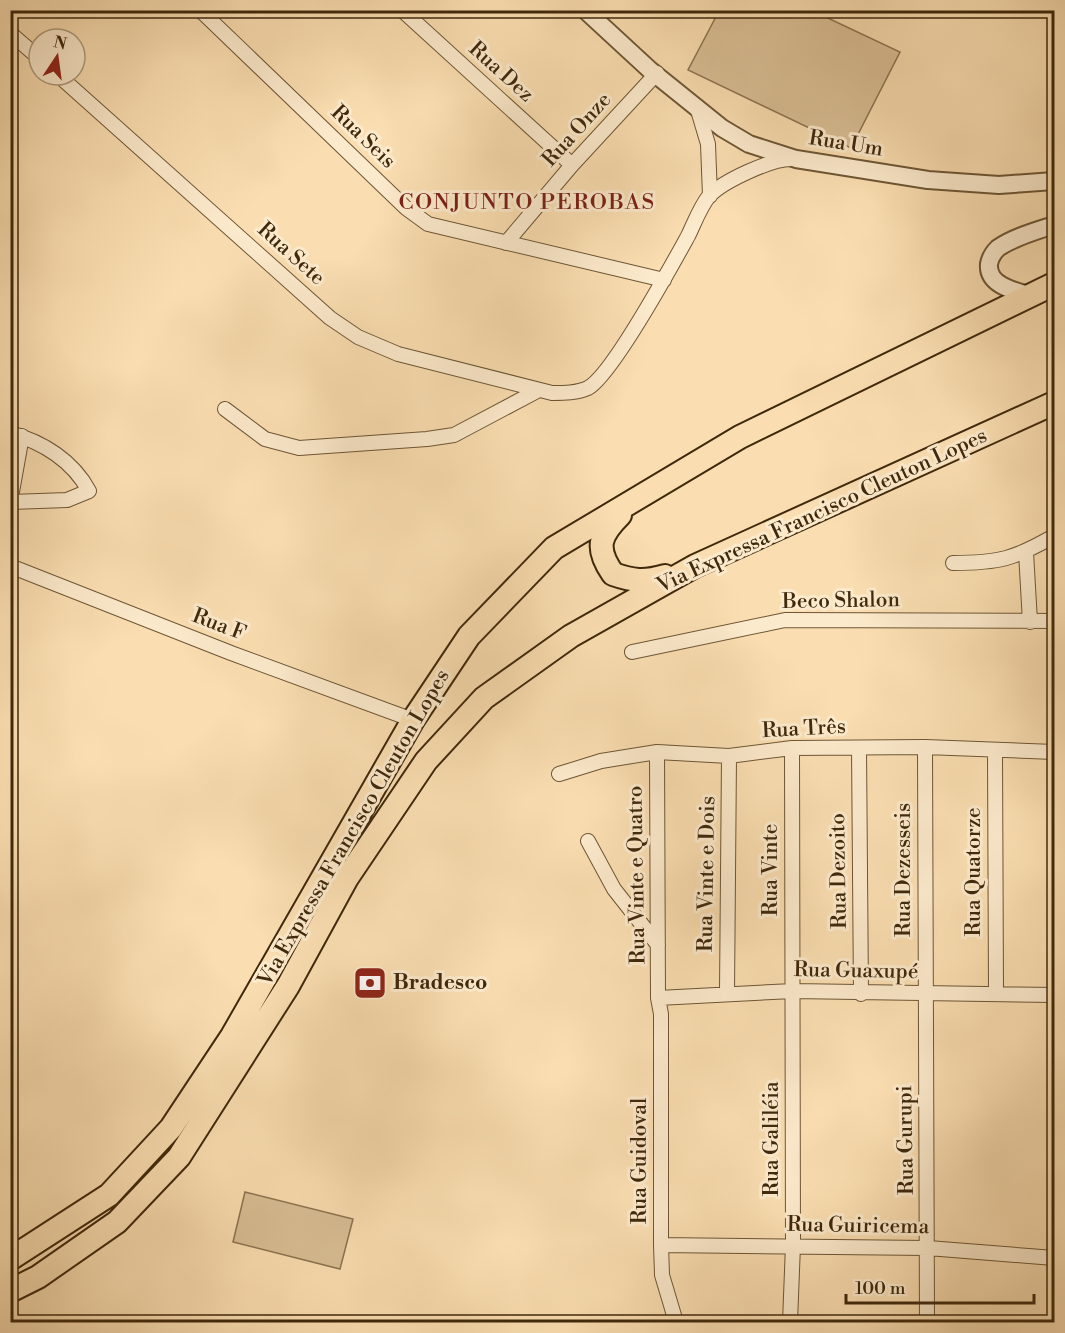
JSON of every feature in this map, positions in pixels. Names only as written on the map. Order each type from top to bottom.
[{"type":"highway","name":"Via Expressa Francisco Cleuton Lopes","points":[[10,1259],[109,1194],[171,1128],[232,1036],[413,720],[469,636],[554,548],[740,437],[1054,284]]},
{"type":"highway","name":"Via Expressa Francisco Cleuton Lopes","points":[[10,1291],[38,1277],[117,1222],[179,1157],[288,986],[347,878],[426,760],[483,698],[521,669],[571,636],[695,566],[1054,403]]},
{"type":"highway","points":[[633,501],[604,531],[601,551],[613,574],[633,581],[647,582],[695,566]]},
{"type":"street","name":"Rua Seis","points":[[200,10],[406,208],[428,224],[664,280]]},
{"type":"street","name":"Rua Dez","points":[[402,10],[572,165]]},
{"type":"street","name":"Rua Um","points":[[585,10],[722,128],[749,144],[796,159],[928,180],[999,185],[1054,181]]},
{"type":"street","name":"Rua Um","points":[[595,10],[655,65],[657,74]]},
{"type":"street","points":[[10,33],[27,48]]},
{"type":"street","name":"Rua Onze","points":[[506,243],[572,165],[657,74]]},
{"type":"street","name":"Rua Sete","points":[[71,87],[330,318],[358,337],[398,354],[537,391],[566,393],[588,388],[605,372],[664,280],[710,196]]},
{"type":"street","points":[[697,106],[708,144],[710,196],[761,165],[779,159],[796,159]]},
{"type":"street","points":[[1029,295],[1007,288],[992,277],[989,267],[991,257],[997,249],[1012,240],[1054,225]]},
{"type":"street","points":[[225,409],[265,439],[299,448],[454,435],[537,391]]},
{"type":"street","points":[[16,435],[36,441],[79,471],[89,490],[67,500],[11,503],[16,435]]},
{"type":"street","points":[[953,562],[990,563],[1026,552],[1054,536]]},
{"type":"street","points":[[1026,552],[1030,622]]},
{"type":"street","name":"Rua F","points":[[10,566],[231,653],[413,720]]},
{"type":"street","name":"Beco Shalon","points":[[632,652],[785,620],[1054,621]]},
{"type":"street","name":"Rua Três","points":[[559,774],[601,761],[657,752],[729,756],[792,748],[925,747],[1054,752]]},
{"type":"street","name":"Rua Dezesseis","points":[[925,747],[926,992]]},
{"type":"street","name":"Rua Vinte","points":[[792,748],[793,990]]},
{"type":"street","name":"Rua Dezoito","points":[[859,748],[861,993]]},
{"type":"street","name":"Rua Quatorze","points":[[995,751],[996,993]]},
{"type":"street","name":"Rua Vinte e Quatro","points":[[657,752],[658,998]]},
{"type":"street","name":"Rua Vinte e Dois","points":[[727,993],[729,756]]},
{"type":"street","points":[[588,841],[614,889],[658,945]]},
{"type":"street","name":"Rua Guaxupé","points":[[658,998],[793,990],[1054,995]]},
{"type":"street","name":"Rua Galiléia","points":[[790,1323],[793,1245],[793,990]]},
{"type":"street","name":"Rua Gurupi","points":[[926,992],[927,1323]]},
{"type":"street","name":"Rua Guidoval","points":[[658,998],[661,1014],[662,1275],[676,1323]]},
{"type":"street","name":"Rua Guiricema","points":[[661,1245],[928,1248],[1054,1258]]},
{"type":"shaded area","points":[[719,11],[813,11],[900,52],[851,148],[688,70]]},
{"type":"shaded area","points":[[245,1192],[353,1219],[340,1269],[233,1242]]},
{"type":"place","name":"Bradesco","points":[[370,983]]},
{"type":"district","name":"CONJUNTO PEROBAS","points":[[527,202]]}]
